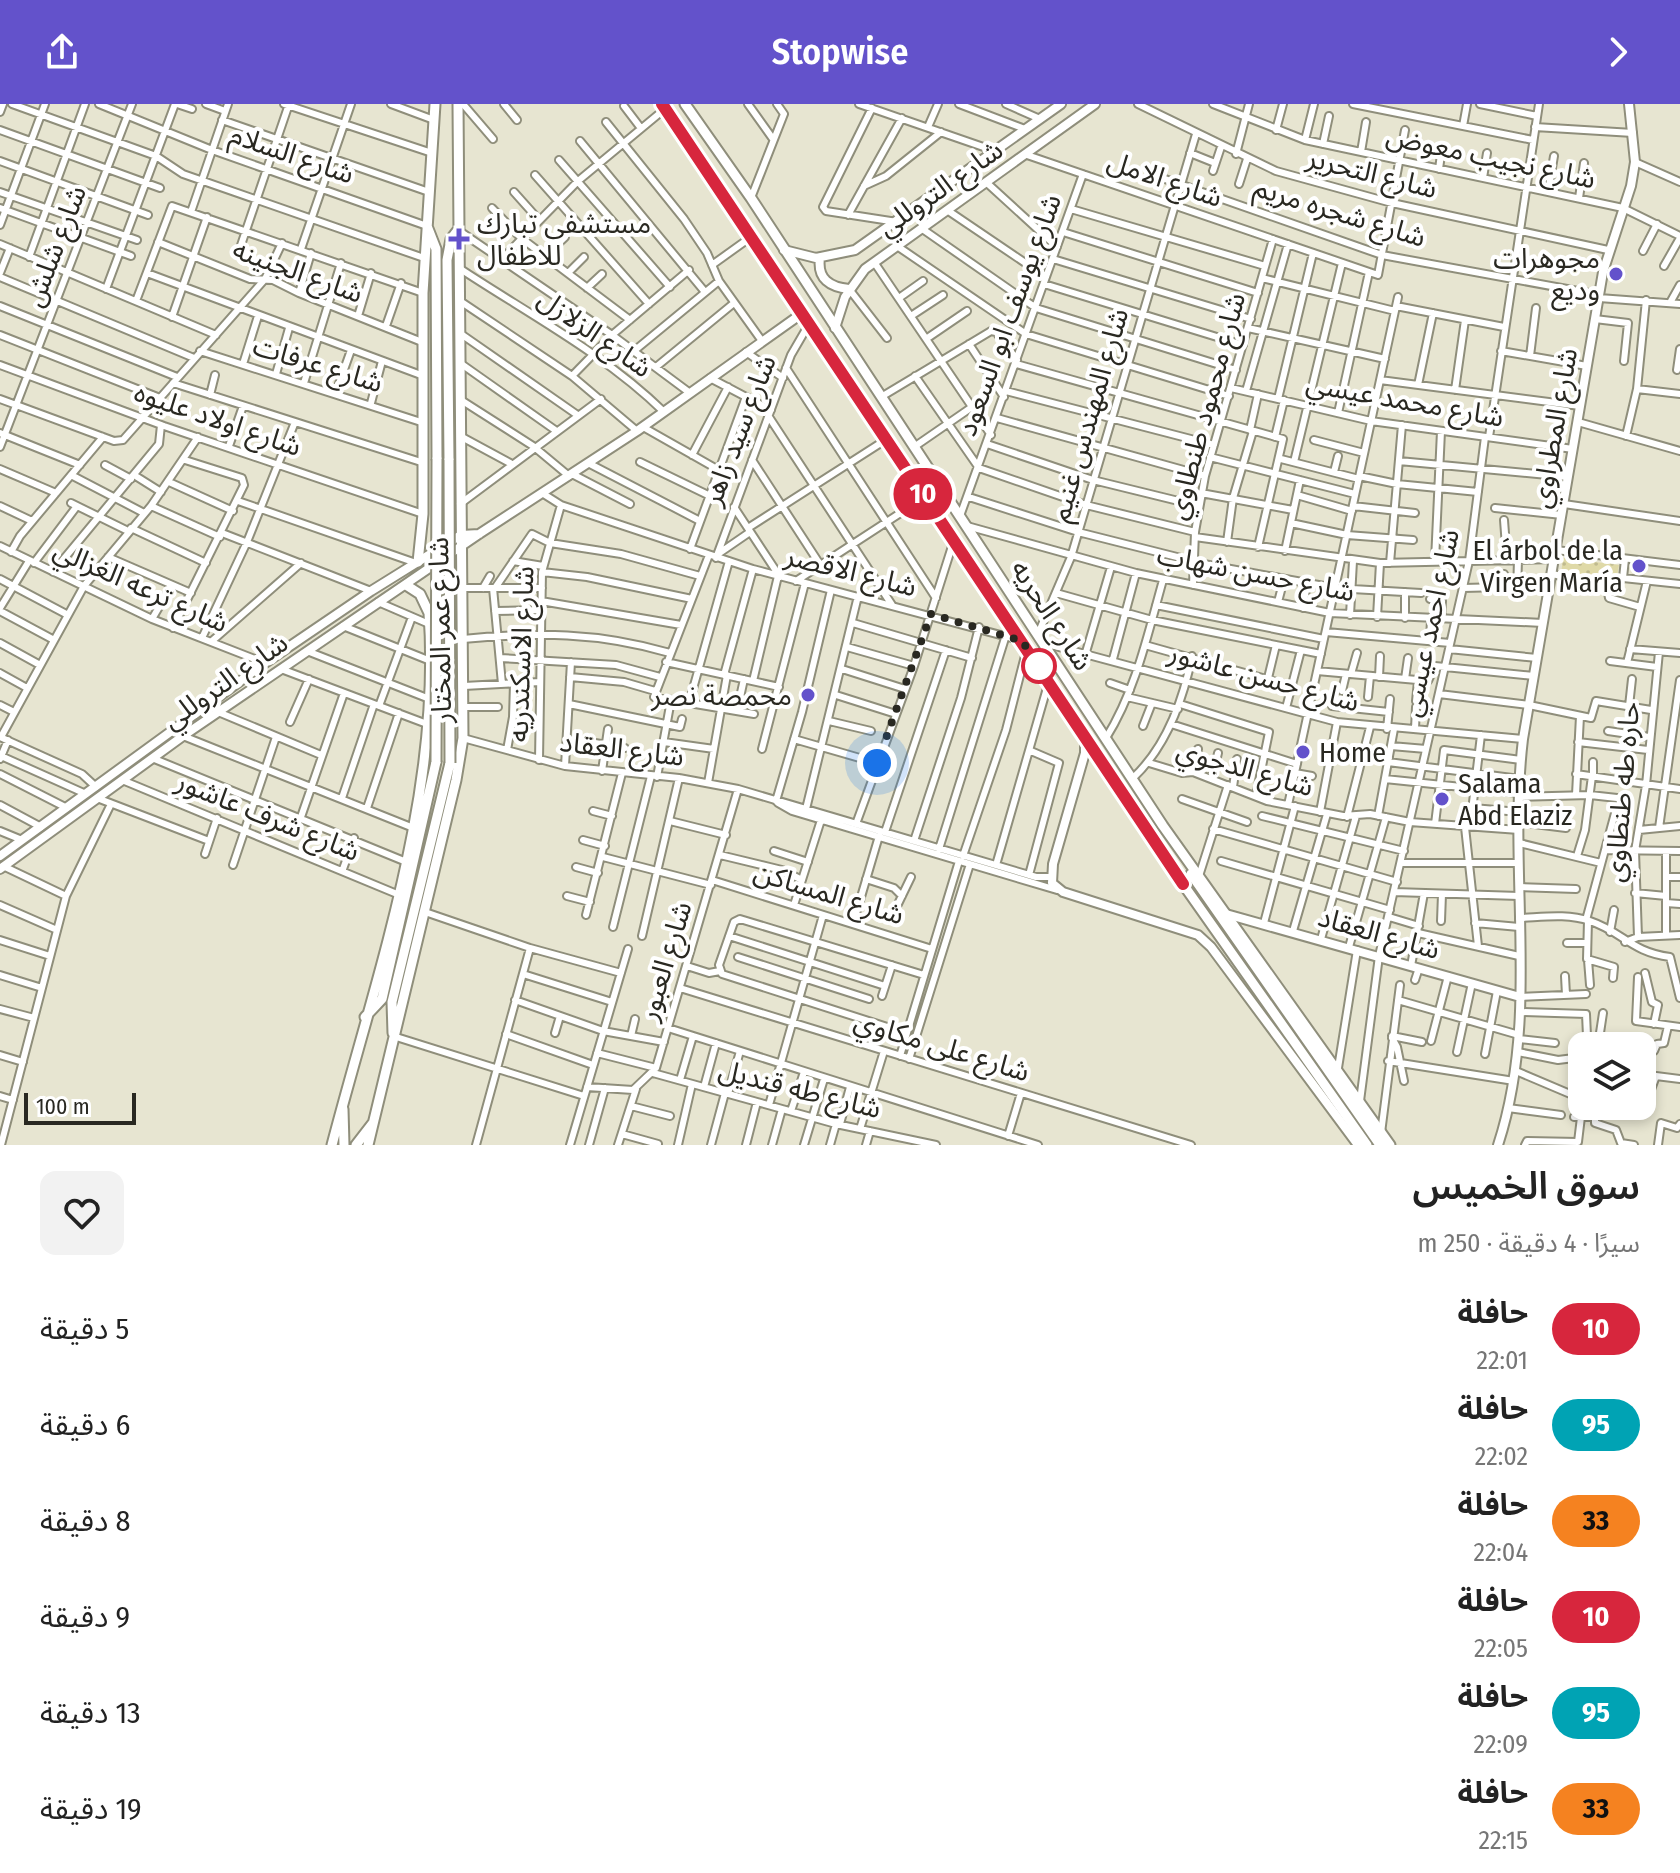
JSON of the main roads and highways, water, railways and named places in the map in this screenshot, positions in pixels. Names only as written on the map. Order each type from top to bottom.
[{"type":"main road","name":"شارع عمر المختار","points":[[417,562],[422,509],[424,258],[435,104]]},
{"type":"main road","name":"شارع عمر المختار","points":[[368,1145],[425,912],[463,738],[458,230],[461,104]]},
{"type":"main road","name":"شارع الحريه","points":[[685,104],[751,198],[1163,826],[1338,1068],[1387,1145]]},
{"type":"main road","name":"شارع الحريه","points":[[664,106],[811,322],[1183,884],[1341,1099]]},
{"type":"main road","points":[[365,1017],[382,999],[436,762],[436,249],[427,226]]},
{"type":"main road","points":[[393,1036],[392,1002],[450,763],[447,260],[451,239],[458,230]]},
{"type":"main road","points":[[422,509],[444,510],[460,504]]},
{"type":"main road","name":"شارع عمر المختار","points":[[332,1145],[397,894],[426,729],[427,607],[420,594],[406,585]]},
{"type":"main road","points":[[427,607],[444,597],[462,605]]},
{"type":"main road","points":[[426,729],[447,743],[463,738]]},
{"type":"main road","points":[[1163,826],[1202,893],[1341,1099],[1367,1145]]},
{"type":"main road","points":[[1341,1099],[1387,1145]]},
{"type":"main road","points":[[342,1106],[344,1145]]},
{"type":"main road","points":[[356,1145],[374,1123]]},
{"type":"place","name":"مستشفى تبارك للاطفال","points":[[459,239]]},
{"type":"place","name":"مجوهرات وديع","points":[[1616,274]]},
{"type":"place","name":"El árbol de la Virgen María","points":[[1639,566]]},
{"type":"place","name":"محمصة نصر","points":[[808,695]]},
{"type":"place","name":"Home","points":[[1303,752]]},
{"type":"place","name":"Salama Abd Elaziz","points":[[1442,799]]}]
